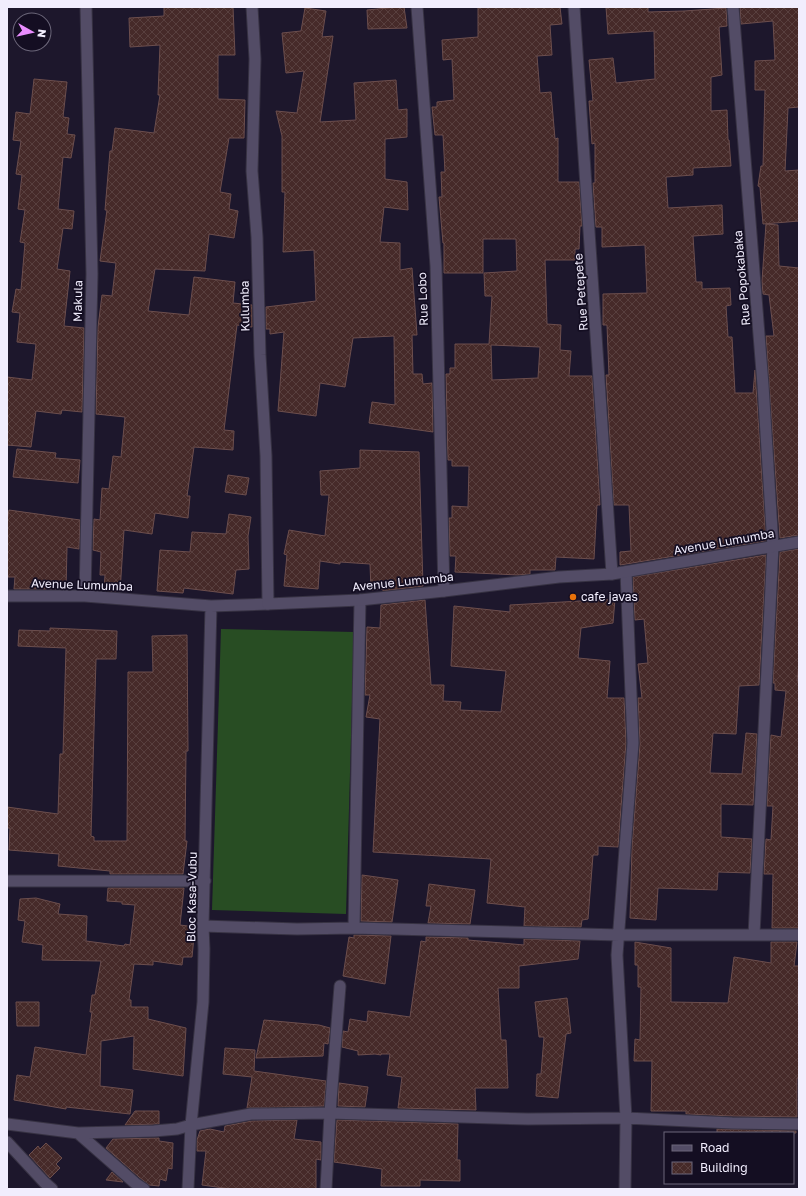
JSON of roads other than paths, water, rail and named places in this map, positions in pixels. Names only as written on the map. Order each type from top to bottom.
[{"type":"street","name":"Makula","points":[[85,596],[92,274],[86,7]]},
{"type":"street","name":"Kulumba","points":[[252,7],[254,59],[252,171],[257,237],[260,355],[266,456],[268,604]]},
{"type":"street","name":"Rue Lobo","points":[[417,7],[436,266],[444,591]]},
{"type":"street","name":"Rue Petepete","points":[[574,7],[612,574]]},
{"type":"street","name":"Rue Popokabaka","points":[[733,7],[763,385],[773,546],[754,935]]},
{"type":"street","name":"Avenue Lumumba","points":[[7,596],[85,596],[211,606],[360,600],[559,577],[612,574],[799,542]]},
{"type":"street","points":[[625,1189],[626,1118],[617,955],[634,743],[626,572]]},
{"type":"street","points":[[354,928],[360,600]]},
{"type":"street","name":"Bloc Kasa-Vubu","points":[[188,1189],[191,1125],[203,1002],[203,926],[211,606]]},
{"type":"street","points":[[7,881],[205,881]]},
{"type":"street","points":[[203,926],[619,934],[799,935]]},
{"type":"street","points":[[326,1189],[330,1113],[340,986]]},
{"type":"street","points":[[7,1124],[78,1132],[154,1131],[252,1114],[330,1113],[528,1119],[626,1118],[732,1123],[799,1124]]},
{"type":"street","points":[[78,1132],[135,1183],[144,1189]]},
{"type":"street","points":[[7,1142],[52,1189]]},
{"type":"place","name":"cafe javas","points":[[573,597]]}]
